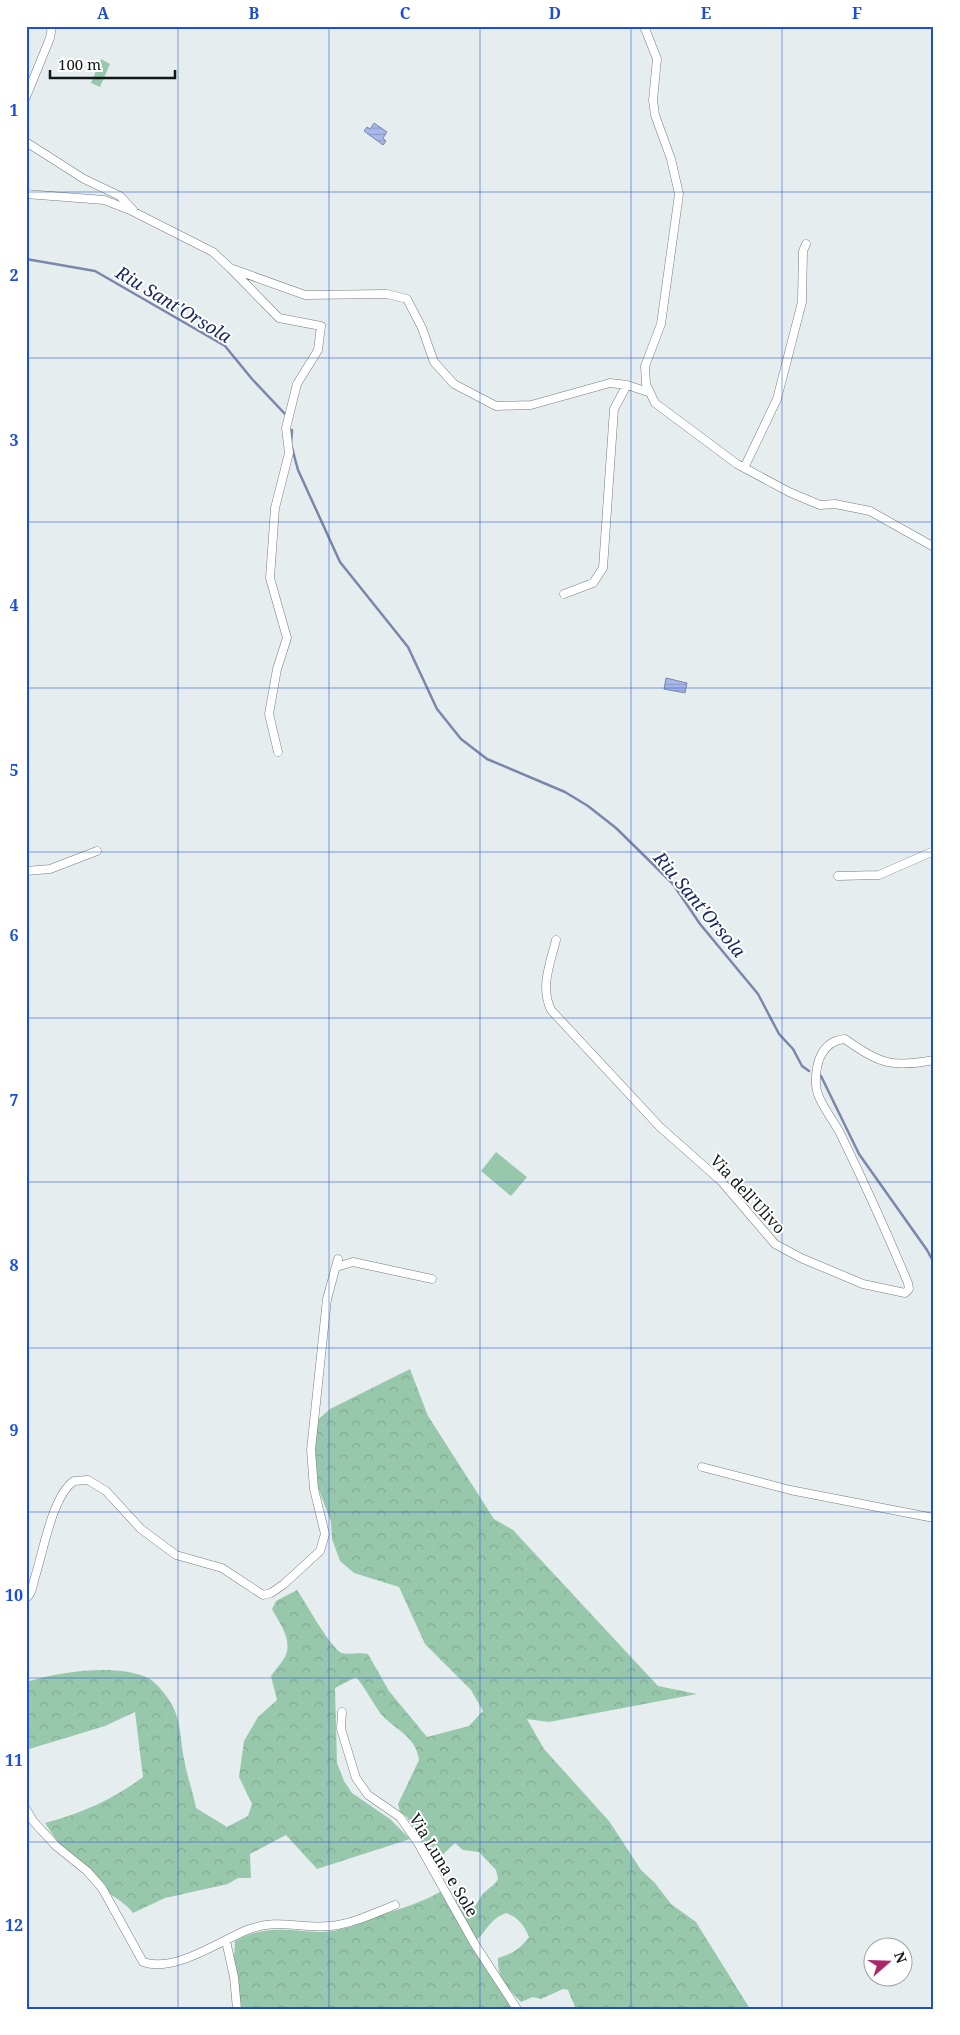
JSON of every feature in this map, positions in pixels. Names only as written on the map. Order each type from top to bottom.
[{"type":"street","points":[[26,97],[50,38],[52,26]]},
{"type":"street","points":[[644,26],[657,59],[653,100],[655,115],[671,159],[679,194],[661,324],[645,366],[648,392],[656,403],[744,468],[788,492],[820,505],[835,504],[870,510],[934,547]]},
{"type":"street","points":[[26,142],[84,179],[120,196],[136,213]]},
{"type":"street","points":[[26,194],[104,200],[136,213],[213,252],[279,318],[321,326],[318,350],[297,384],[286,428],[288,452],[275,508],[270,578],[287,638],[277,669],[269,714],[278,752]]},
{"type":"street","points":[[744,468],[777,399],[802,302],[803,251],[806,244]]},
{"type":"street","points":[[230,268],[305,295],[387,294],[407,299],[422,328],[434,362],[454,384],[496,406],[531,405],[610,384],[627,385],[648,392]]},
{"type":"street","points":[[564,594],[593,583],[602,568],[614,409],[627,385]]},
{"type":"street","points":[[26,871],[50,869],[97,851]]},
{"type":"street","points":[[838,876],[879,875],[934,851]]},
{"type":"street","name":"Via dell'Ulivo","points":[[556,940],[545,988],[546,998],[551,1010],[660,1127],[721,1181],[775,1244],[801,1258],[863,1284],[894,1292],[905,1292],[909,1289],[908,1284],[840,1134],[820,1097],[816,1086],[818,1062],[820,1052],[830,1043],[845,1040],[868,1056],[889,1064],[910,1064],[934,1060]]},
{"type":"street","points":[[26,1598],[62,1495],[74,1481],[88,1480],[106,1491],[141,1529],[176,1554],[222,1568],[263,1595],[271,1593],[284,1584],[320,1551],[325,1534],[314,1489],[311,1450],[327,1298],[337,1263],[353,1262],[432,1280]]},
{"type":"street","points":[[702,1467],[790,1490],[934,1518]]},
{"type":"street","name":"Via Luna e Sole","points":[[342,1712],[340,1729],[356,1778],[368,1795],[400,1817],[418,1843],[474,1943],[517,2009]]},
{"type":"street","points":[[26,1810],[56,1846],[87,1871],[102,1888],[143,1962],[163,1964],[187,1958],[247,1930],[270,1925],[338,1925],[395,1905]]},
{"type":"street","points":[[226,1941],[234,1978],[236,2009]]},
{"type":"green space","points":[[101,59],[110,64],[100,87],[91,83]]},
{"type":"green space","points":[[496,1152],[527,1177],[511,1196],[481,1171]]},
{"type":"green space","points":[[410,1369],[428,1416],[494,1519],[513,1530],[658,1686],[697,1694],[549,1722],[527,1719],[544,1749],[609,1821],[641,1870],[655,1883],[671,1904],[696,1922],[750,2009],[576,2009],[568,1990],[563,1989],[541,1999],[533,1997],[521,2002],[511,1992],[501,1977],[498,1958],[515,1950],[529,1937],[523,1925],[506,1913],[493,1921],[477,1940],[473,1937],[453,1901],[460,1899],[473,1908],[484,1893],[497,1881],[496,1870],[479,1852],[463,1850],[455,1843],[438,1859],[433,1861],[428,1858],[407,1817],[400,1812],[398,1804],[419,1760],[417,1751],[408,1738],[383,1717],[356,1677],[335,1688],[337,1763],[344,1781],[352,1793],[390,1819],[410,1839],[317,1869],[286,1835],[250,1854],[251,1878],[238,1878],[228,1884],[165,1898],[133,1913],[78,1866],[45,1823],[96,1805],[143,1777],[135,1712],[105,1726],[26,1750],[26,1682],[70,1672],[104,1670],[135,1673],[148,1678],[156,1684],[168,1699],[178,1719],[185,1765],[196,1808],[227,1827],[248,1816],[252,1804],[239,1777],[244,1741],[258,1717],[277,1700],[271,1676],[285,1657],[287,1651],[287,1638],[272,1609],[276,1601],[297,1590],[325,1635],[337,1650],[344,1654],[368,1654],[389,1691],[427,1737],[469,1726],[483,1711],[471,1690],[425,1644],[399,1587],[354,1573],[340,1561],[332,1539],[331,1522],[313,1474],[314,1423],[330,1409]]},
{"type":"green space","points":[[443,1890],[513,2009],[241,2009],[234,1956],[235,1941],[267,1930],[328,1932],[343,1929],[419,1902]]},
{"type":"water","points":[[374,123],[387,132],[383,138],[386,141],[383,145],[364,131],[367,127],[370,129]]},
{"type":"water","points":[[666,678],[687,683],[685,693],[664,689]]},
{"type":"waterway","name":"Riu Sant'Orsola","points":[[26,259],[95,271],[225,346],[252,379],[285,414]]},
{"type":"waterway","name":"Riu Sant'Orsola","points":[[292,430],[291,444],[298,470],[340,562],[408,647],[437,709],[461,739],[487,759],[565,792],[588,806],[616,828],[673,884],[700,924],[758,994],[779,1034],[793,1049],[802,1066],[809,1071]]},
{"type":"waterway","name":"Riu Sant'Orsola","points":[[821,1076],[859,1154],[927,1250],[934,1263]]}]
